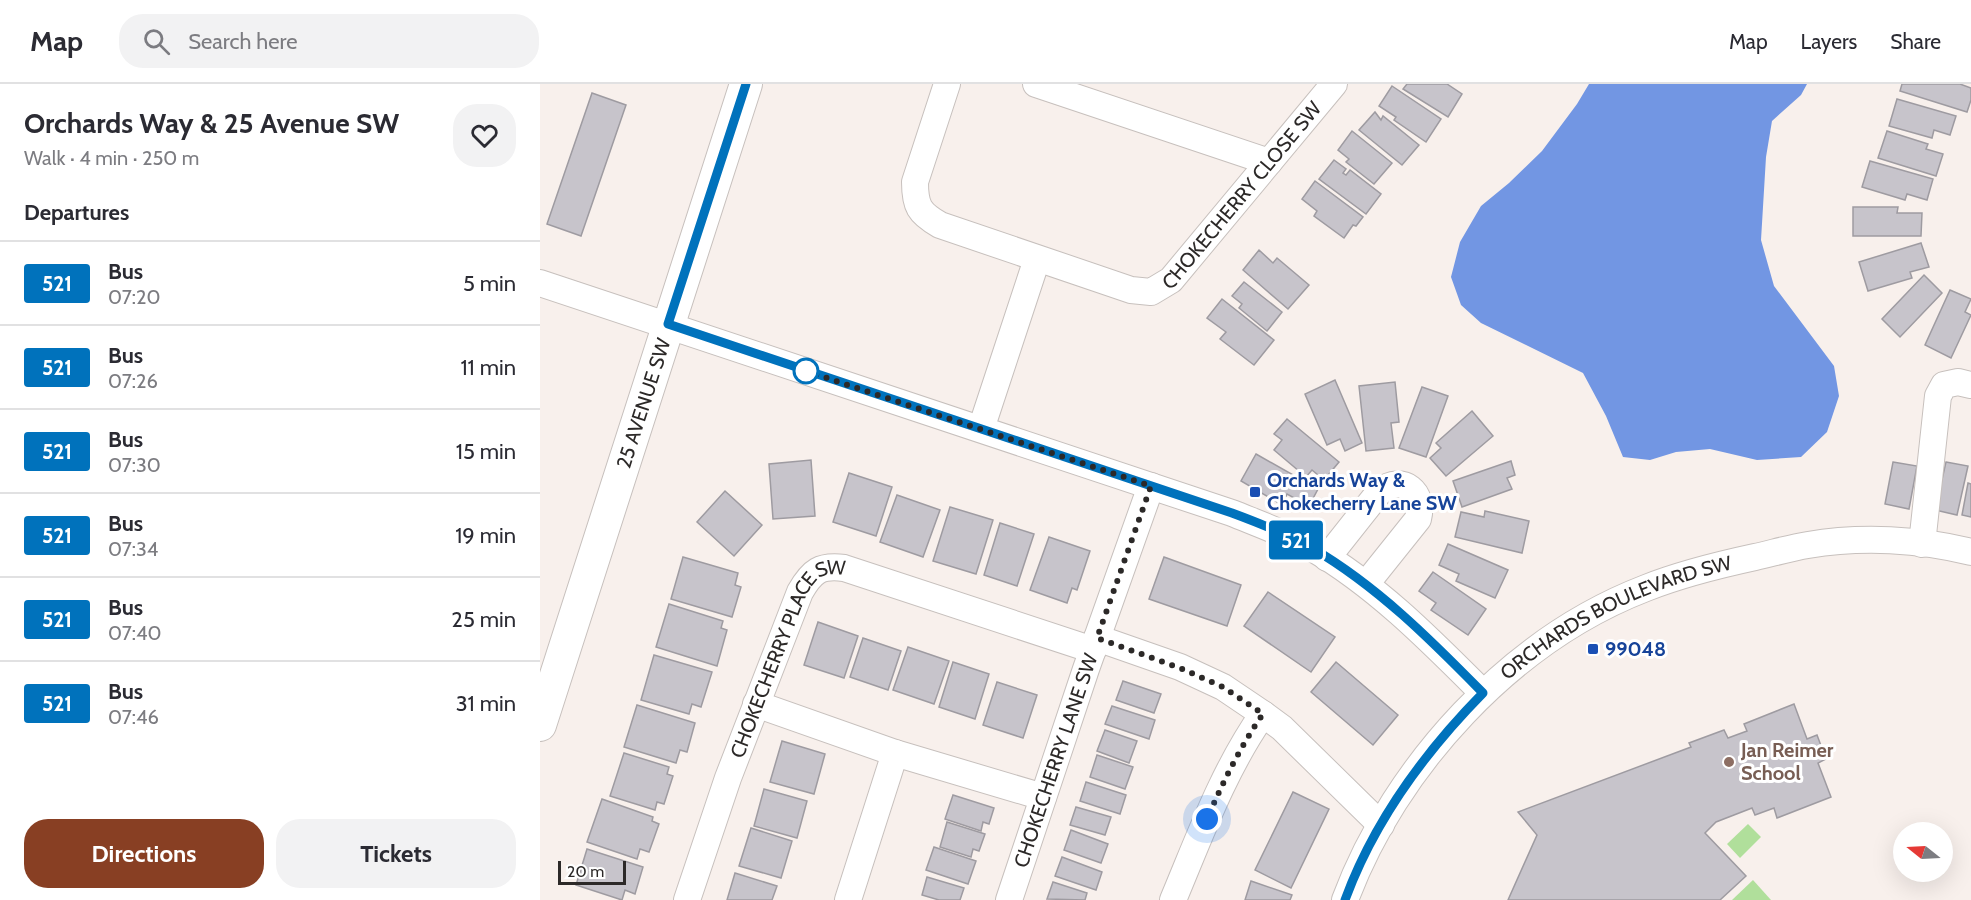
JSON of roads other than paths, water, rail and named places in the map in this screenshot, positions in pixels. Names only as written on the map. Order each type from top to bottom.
[{"type":"main road","name":"25 AVENUE SW","points":[[540,724],[746,84]]},
{"type":"street","name":"CHOKECHERRY CLOSE SW","points":[[947,84],[915,182],[918,208],[927,218],[940,225],[1037,259],[1131,290],[1151,292],[1171,280],[1334,84]]},
{"type":"street","points":[[1036,84],[1269,162]]},
{"type":"street","points":[[981,429],[1037,259]]},
{"type":"street","points":[[540,283],[1261,524],[1298,541],[1366,584],[1413,624],[1483,693]]},
{"type":"street","points":[[1922,544],[1938,396],[1944,385],[1958,382],[1971,385]]},
{"type":"street","points":[[1327,558],[1380,491],[1386,486],[1393,485],[1409,488],[1416,493],[1419,500],[1418,519],[1366,584]]},
{"type":"street","name":"CHOKECHERRY LANE SW","points":[[1009,900],[1151,486]]},
{"type":"street","name":"ORCHARDS BOULEVARD SW","points":[[1345,900],[1361,861],[1381,825],[1428,753],[1483,693],[1503,675],[1575,624],[1645,588],[1712,566],[1808,545],[1853,540],[1922,544],[1971,552]]},
{"type":"street","name":"CHOKECHERRY PLACE SW","points":[[687,900],[728,778],[800,592],[808,577],[822,568],[844,568],[1180,668],[1223,687],[1282,728],[1381,825]]},
{"type":"street","points":[[756,704],[896,753],[1043,797]]},
{"type":"street","points":[[1173,900],[1224,778],[1248,735],[1263,714]]},
{"type":"street","points":[[848,900],[896,753]]},
{"type":"water","points":[[1589,84],[1807,84],[1801,95],[1772,121],[1766,157],[1761,240],[1774,286],[1834,366],[1839,396],[1827,432],[1801,457],[1757,460],[1710,449],[1676,452],[1650,460],[1623,457],[1606,416],[1583,373],[1481,323],[1461,305],[1451,277],[1460,242],[1481,206],[1542,151]]},
{"type":"place","name":"Orchards Way & Chokecherry Lane SW","points":[[1255,492]]},
{"type":"place","name":"99048","points":[[1593,649]]},
{"type":"place","name":"Jan Reimer School","points":[[1729,762]]}]
